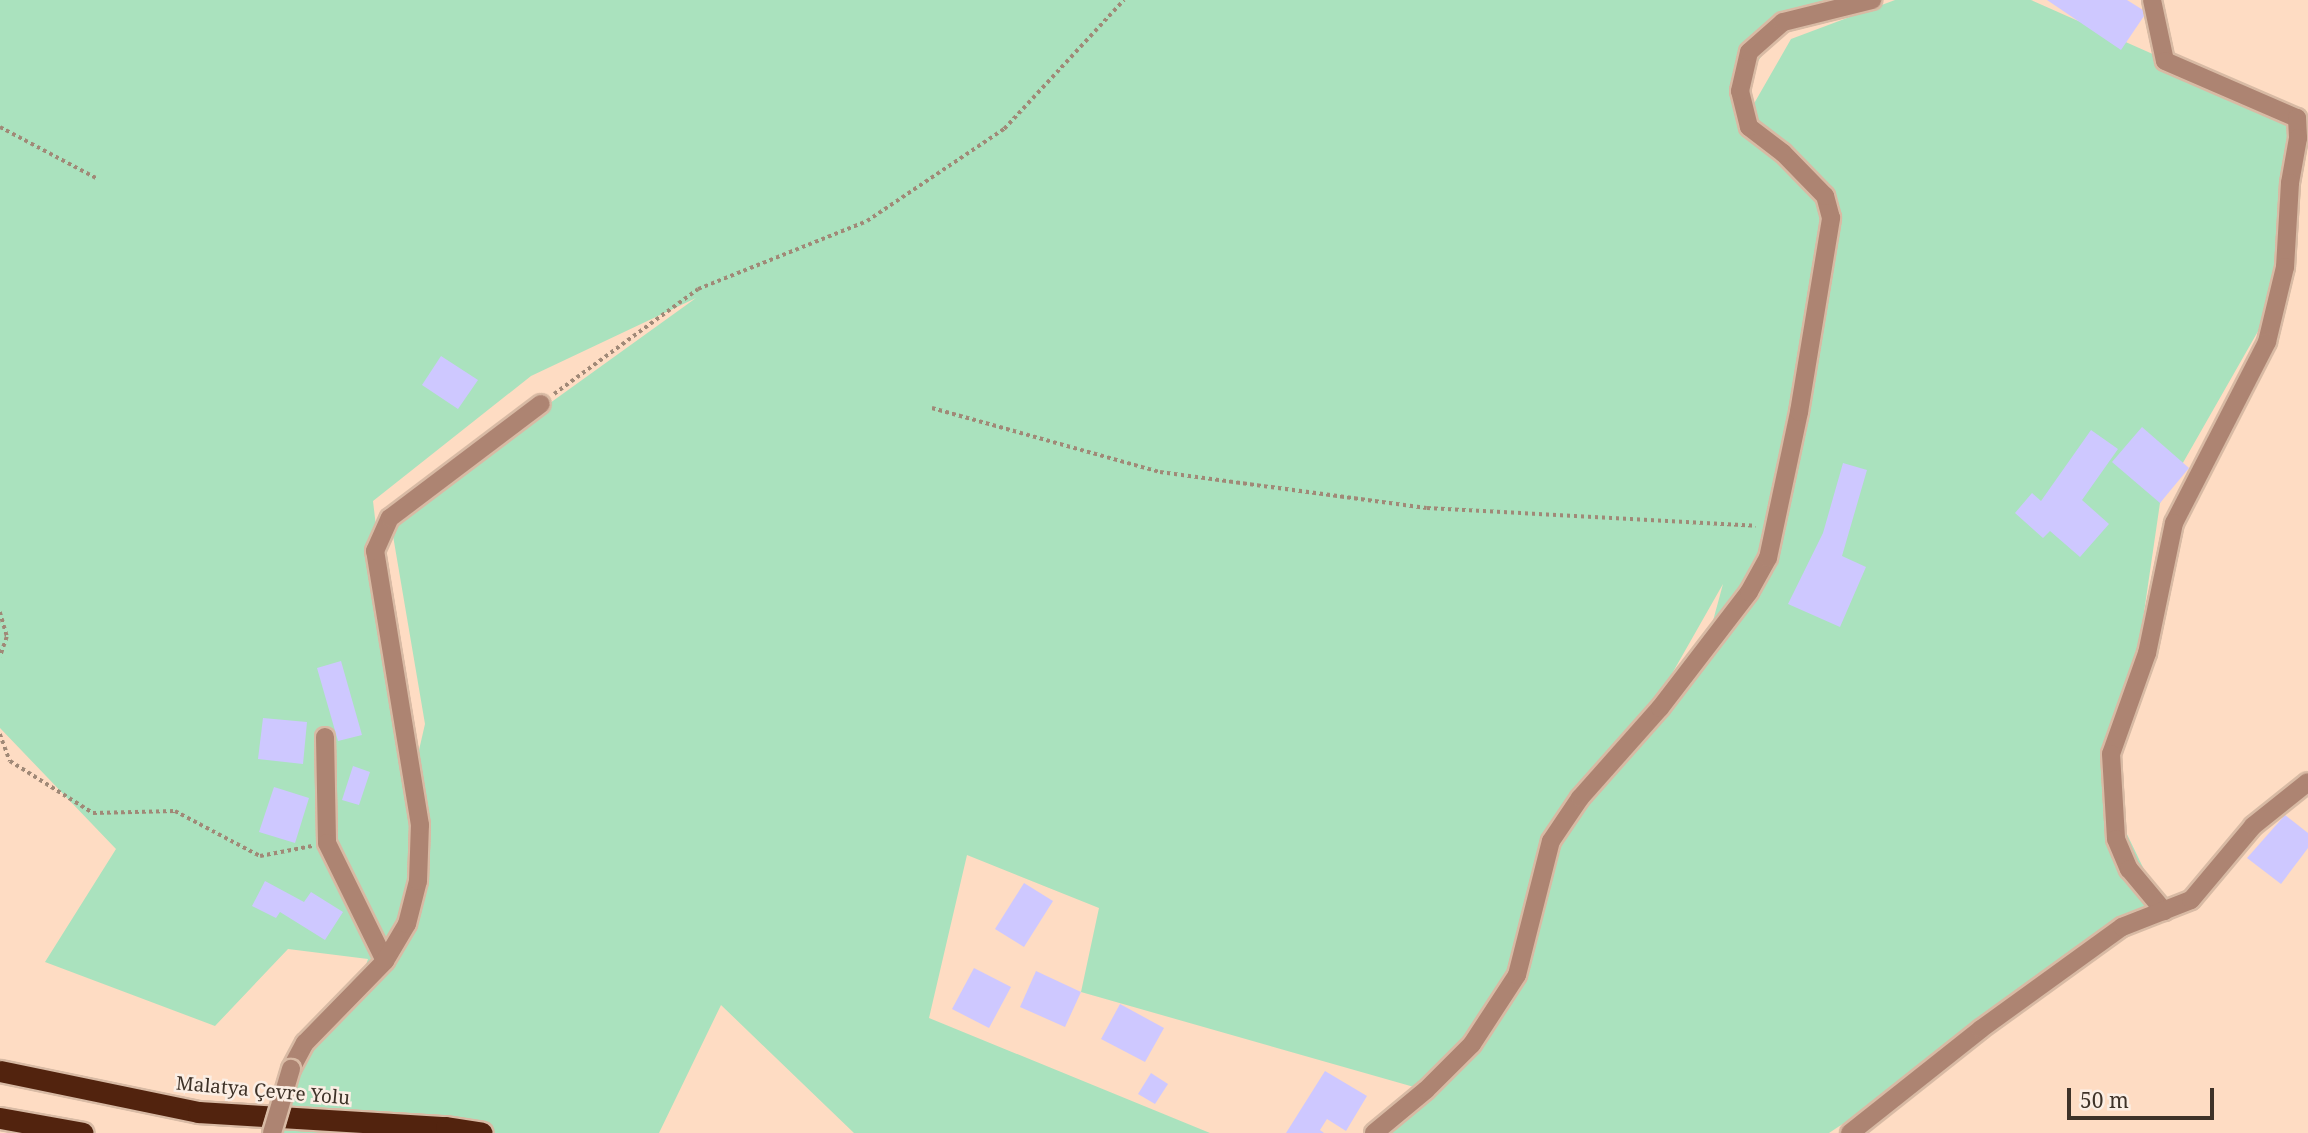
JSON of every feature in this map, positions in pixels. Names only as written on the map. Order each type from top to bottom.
[{"type":"highway","name":"Malatya Çevre Yolu","points":[[0,1071],[198,1112],[482,1133]]},
{"type":"highway","points":[[0,1118],[83,1133]]},
{"type":"street","points":[[1374,1133],[1426,1090],[1472,1044],[1517,975],[1551,841],[1580,798],[1660,708],[1749,592],[1768,558],[1776,528],[1831,218],[1819,189],[1749,127],[1740,91],[1749,52],[1783,22],[1872,0]]},
{"type":"street","points":[[2152,0],[2165,61],[2297,118],[2298,138],[2290,183],[2285,267],[2267,342],[2174,523],[2147,653],[2111,754],[2116,839],[2129,869],[2164,911]]},
{"type":"street","points":[[272,1133],[290,1069],[305,1042],[385,961],[407,924],[418,881],[420,825],[375,551],[390,518],[541,404]]},
{"type":"street","points":[[325,737],[327,843],[385,961]]},
{"type":"street","points":[[1850,1133],[1981,1029],[2122,927],[2191,901],[2253,826],[2308,782]]},
{"type":"path","points":[[541,404],[698,289],[867,221],[1004,129],[1124,0]]},
{"type":"path","points":[[0,127],[98,179]]},
{"type":"path","points":[[932,408],[1160,472],[1427,508],[1776,528]]},
{"type":"path","points":[[0,612],[7,637],[0,657]]},
{"type":"path","points":[[0,734],[9,761],[93,813],[175,811],[260,856],[327,843]]},
{"type":"green space","points":[[0,0],[1865,0],[1783,22],[1740,90],[1752,107],[1791,39],[1895,0],[2031,0],[2297,118],[2277,298],[2160,503],[2131,701],[2111,801],[2164,911],[1829,1133],[1374,1133],[1421,1089],[1081,992],[1099,908],[967,855],[929,1018],[1210,1133],[854,1133],[721,1005],[659,1133],[277,1133],[291,1069],[356,995],[368,959],[288,949],[215,1026],[45,962],[116,849],[0,728]],"holes":[[[696,298],[390,518],[425,724],[408,798],[373,501],[531,376]],[[1723,584],[1701,665],[1632,744]]]},
{"type":"building","points":[[2047,0],[2127,0],[2143,10],[2144,16],[2121,50]]},
{"type":"building","points":[[441,356],[478,380],[458,409],[422,385]]},
{"type":"building","points":[[2142,427],[2189,468],[2160,503],[2112,462]]},
{"type":"building","points":[[2091,430],[2118,449],[2082,500],[2109,524],[2080,557],[2050,531],[2043,538],[2015,513],[2032,493],[2041,501]]},
{"type":"building","points":[[1843,463],[1867,470],[1842,556],[1866,567],[1840,627],[1788,604],[1823,533]]},
{"type":"building","points":[[341,661],[362,735],[338,741],[317,668]]},
{"type":"building","points":[[263,718],[307,722],[303,764],[258,759]]},
{"type":"building","points":[[353,766],[370,772],[359,805],[342,800]]},
{"type":"building","points":[[274,787],[309,798],[295,843],[259,832]]},
{"type":"building","points":[[2285,815],[2308,833],[2308,848],[2281,884],[2247,858]]},
{"type":"building","points":[[265,881],[304,902],[311,892],[343,912],[325,940],[280,912],[276,918],[252,906]]},
{"type":"building","points":[[1024,883],[1053,901],[1024,947],[995,929]]},
{"type":"building","points":[[974,968],[1011,987],[989,1028],[952,1009]]},
{"type":"building","points":[[1036,971],[1081,992],[1065,1027],[1020,1007]]},
{"type":"building","points":[[1120,1004],[1164,1028],[1145,1062],[1101,1039]]},
{"type":"building","points":[[1325,1071],[1367,1096],[1346,1131],[1327,1119],[1320,1130],[1324,1133],[1286,1133]]},
{"type":"building","points":[[1151,1073],[1168,1084],[1155,1104],[1138,1094]]}]
